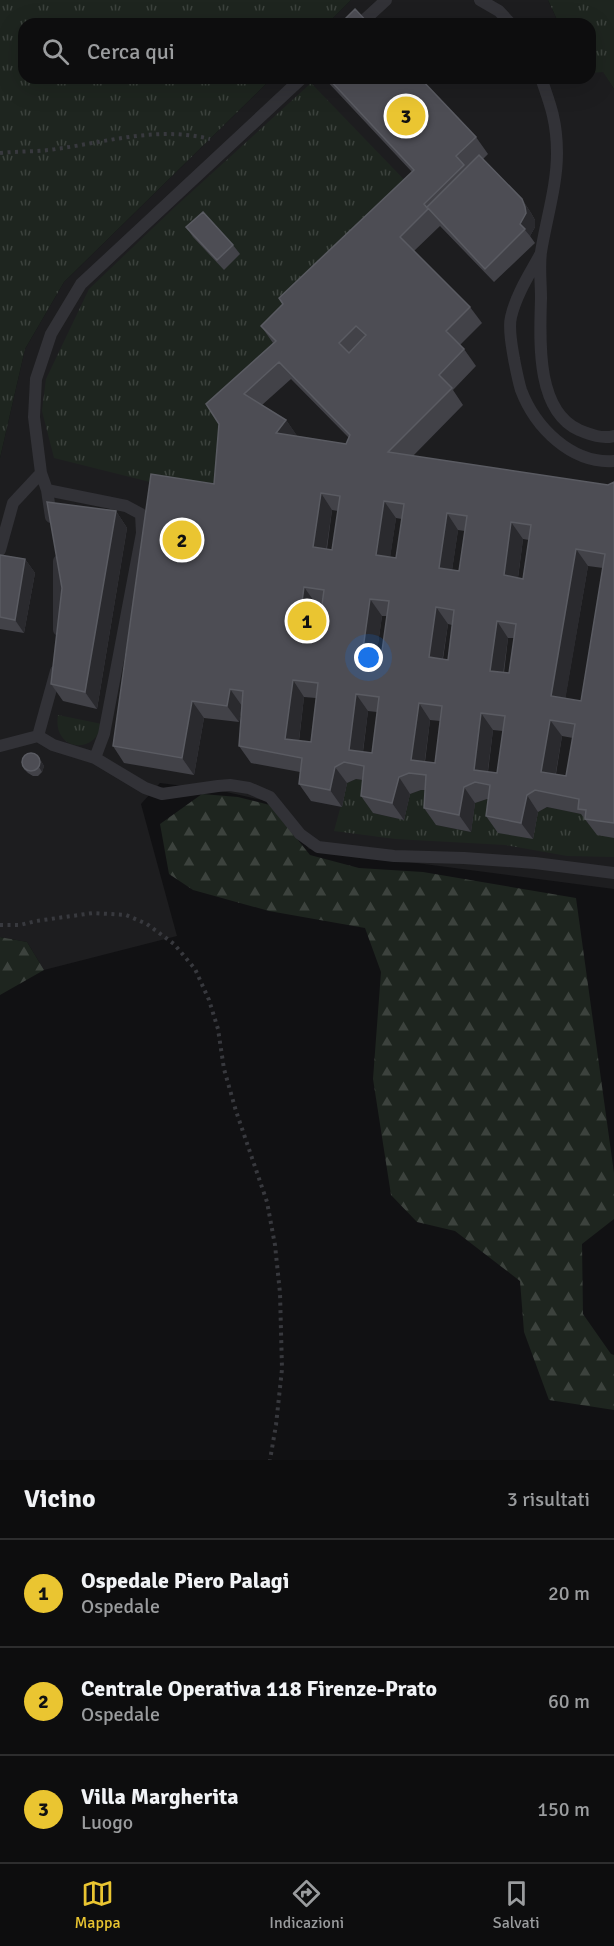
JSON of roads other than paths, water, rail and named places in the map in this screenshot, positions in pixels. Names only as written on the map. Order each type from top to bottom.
[{"type":"lane","points":[[366,18],[386,0]]},
{"type":"lane","points":[[480,0],[499,11],[505,18]]},
{"type":"lane","points":[[59,640],[60,565],[47,490],[41,473],[34,417],[36,379],[51,334],[81,284],[296,84]]},
{"type":"lane","points":[[543,84],[555,118],[557,155],[541,254],[539,335],[544,375],[551,400],[559,415],[572,427],[591,435],[607,438],[614,436]]},
{"type":"lane","points":[[541,254],[520,290],[510,320],[512,348],[521,389],[534,417],[552,437],[574,452],[592,459],[614,461]]},
{"type":"lane","points":[[0,550],[13,503],[41,473]]},
{"type":"lane","points":[[47,490],[126,506],[141,514],[142,533],[104,734],[95,758]]},
{"type":"lane","points":[[38,736],[58,662]]},
{"type":"lane","points":[[0,746],[38,736],[53,746],[95,758],[145,788],[162,794],[224,785],[249,788],[270,797],[300,834],[318,847],[394,856],[535,863],[614,873]]},
{"type":"place","name":"Villa Margherita","points":[[406,116]]},
{"type":"place","name":"Centrale Operativa 118 Firenze-Prato","points":[[182,540]]},
{"type":"place","name":"Ospedale Piero Palagi","points":[[307,621]]}]
